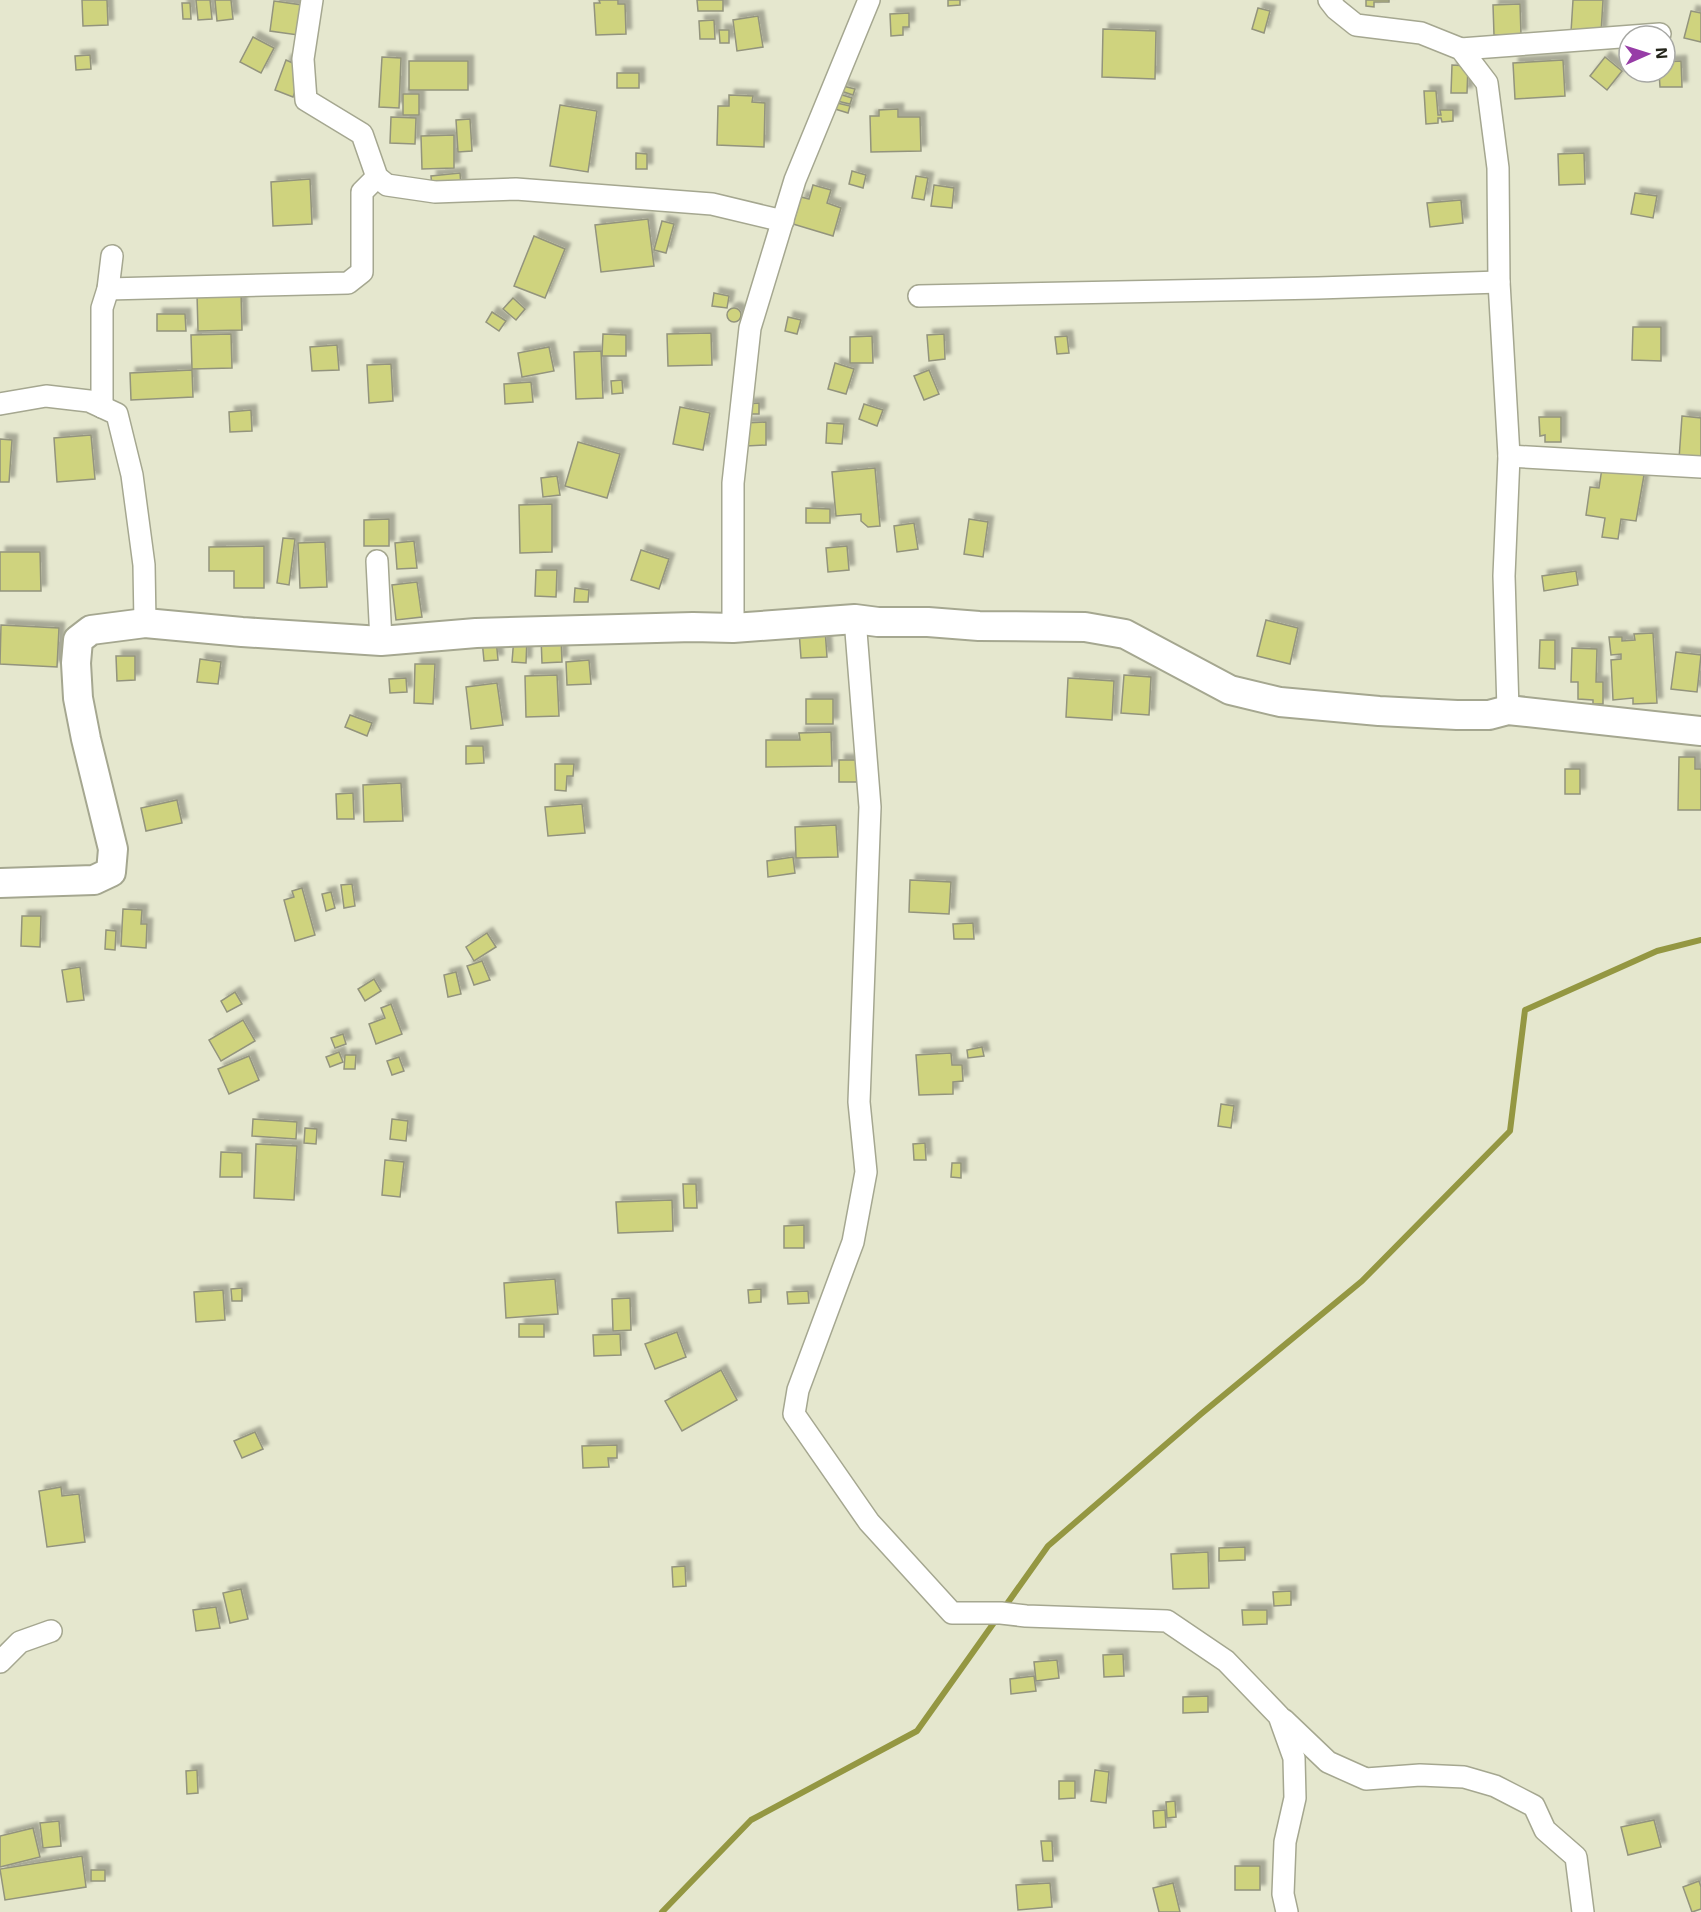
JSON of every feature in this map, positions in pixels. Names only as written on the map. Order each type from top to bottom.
[{"type":"street","points":[[312,0],[303,59],[306,100],[362,134],[377,177],[387,185],[435,192],[516,189],[712,204],[783,221]]},
{"type":"street","points":[[733,628],[733,483],[750,328],[795,180],[869,0]]},
{"type":"street","points":[[1329,0],[1336,9],[1356,25],[1421,33],[1461,49],[1617,37]]},
{"type":"street","points":[[1461,49],[1487,83],[1498,168],[1500,282],[1509,456],[1504,576],[1508,710]]},
{"type":"street","points":[[108,289],[348,283],[362,272],[362,192],[377,177]]},
{"type":"street","points":[[102,407],[102,308],[108,289],[112,256]]},
{"type":"street","points":[[919,296],[1500,282]]},
{"type":"street","points":[[0,404],[46,396],[88,401],[117,414],[132,475],[144,565],[145,623]]},
{"type":"street","points":[[1509,456],[1701,467]]},
{"type":"street","points":[[377,561],[381,641]]},
{"type":"street","points":[[855,619],[870,807],[859,1102],[866,1172],[853,1242],[798,1390],[794,1414],[869,1522],[952,1613],[1001,1613],[1167,1621],[1226,1661],[1328,1762],[1366,1779],[1420,1775],[1464,1777],[1495,1786],[1534,1806],[1545,1830],[1576,1857],[1583,1912]]},
{"type":"street","points":[[0,883],[94,880],[111,872],[113,849],[78,698],[76,663],[78,640],[91,630],[145,623],[381,641],[476,633],[733,628],[855,619],[979,626],[1085,627],[1125,634],[1230,690],[1280,702],[1457,715],[1489,715],[1508,710],[1701,731]]},
{"type":"street","points":[[0,1662],[20,1642],[51,1631]]},
{"type":"street","points":[[1279,1716],[1294,1758],[1295,1798],[1285,1842],[1283,1894],[1287,1912]]},
{"type":"building","points":[[82,0],[107,0],[108,25],[83,26]]},
{"type":"building","points":[[196,0],[210,0],[212,19],[198,20]]},
{"type":"building","points":[[215,0],[231,0],[233,19],[217,21]]},
{"type":"building","points":[[599,0],[618,0],[618,4],[625,4],[626,34],[596,35],[594,3],[600,3]]},
{"type":"building","points":[[697,0],[723,0],[723,11],[698,11]]},
{"type":"building","points":[[948,0],[960,0],[960,5],[948,6]]},
{"type":"building","points":[[1366,0],[1389,0],[1389,2],[1374,2],[1374,7],[1366,6]]},
{"type":"building","points":[[1573,0],[1603,0],[1601,33],[1571,32]]},
{"type":"building","points":[[274,1],[302,5],[298,35],[270,31]]},
{"type":"building","points":[[182,3],[190,3],[191,19],[183,19]]},
{"type":"building","points":[[1520,4],[1521,35],[1494,35],[1493,5]]},
{"type":"building","points":[[1258,8],[1270,11],[1264,33],[1252,29]]},
{"type":"building","points":[[1691,11],[1701,13],[1701,42],[1684,38]]},
{"type":"building","points":[[909,13],[909,27],[903,27],[903,35],[891,36],[890,14]]},
{"type":"building","points":[[758,16],[763,47],[737,51],[733,20]]},
{"type":"building","points":[[714,20],[715,39],[700,39],[699,21]]},
{"type":"building","points":[[1103,29],[1156,31],[1155,79],[1102,77]]},
{"type":"building","points":[[719,30],[729,30],[729,43],[720,43]]},
{"type":"building","points":[[253,37],[274,48],[261,73],[240,62]]},
{"type":"building","points":[[90,55],[91,69],[76,70],[75,56]]},
{"type":"building","points":[[382,57],[401,58],[399,108],[379,107]]},
{"type":"building","points":[[1605,57],[1617,67],[1617,77],[1607,90],[1590,76]]},
{"type":"building","points":[[286,60],[304,68],[293,97],[275,90]]},
{"type":"building","points":[[1563,60],[1565,96],[1515,99],[1513,63]]},
{"type":"building","points":[[409,61],[468,61],[468,90],[409,90]]},
{"type":"building","points":[[1677,61],[1681,61],[1682,87],[1660,87],[1660,84],[1677,84]]},
{"type":"building","points":[[1452,65],[1468,66],[1467,93],[1451,93]]},
{"type":"building","points":[[617,73],[639,73],[639,88],[617,88]]},
{"type":"building","points":[[843,86],[855,89],[853,95],[841,91]]},
{"type":"building","points":[[1424,91],[1436,91],[1438,115],[1441,115],[1440,110],[1453,110],[1453,121],[1442,122],[1441,118],[1438,118],[1438,123],[1426,124]]},
{"type":"building","points":[[403,94],[419,94],[419,115],[403,115]]},
{"type":"building","points":[[839,94],[852,98],[850,104],[837,101]]},
{"type":"building","points":[[729,95],[753,96],[752,102],[765,103],[764,147],[717,145],[718,106],[729,106]]},
{"type":"building","points":[[837,103],[850,106],[848,113],[835,109]]},
{"type":"building","points":[[560,105],[597,111],[588,172],[550,166]]},
{"type":"building","points":[[898,109],[898,117],[920,117],[921,151],[871,152],[870,116],[879,116],[879,110]]},
{"type":"building","points":[[391,117],[416,118],[415,144],[390,143]]},
{"type":"building","points":[[470,119],[472,151],[458,152],[456,120]]},
{"type":"building","points":[[454,135],[454,168],[422,169],[421,136]]},
{"type":"building","points":[[636,153],[647,154],[647,169],[636,169]]},
{"type":"building","points":[[1584,153],[1585,184],[1559,185],[1558,154]]},
{"type":"building","points":[[852,171],[866,175],[863,188],[849,184]]},
{"type":"building","points":[[460,173],[461,186],[432,188],[431,176]]},
{"type":"building","points":[[916,176],[928,178],[924,200],[912,198]]},
{"type":"building","points":[[310,179],[312,224],[273,226],[271,182]]},
{"type":"building","points":[[813,185],[831,190],[827,203],[841,208],[833,236],[793,224],[801,197],[809,199]]},
{"type":"building","points":[[934,185],[954,188],[952,208],[931,206]]},
{"type":"building","points":[[1635,193],[1657,196],[1653,218],[1631,214]]},
{"type":"building","points":[[1461,200],[1463,223],[1430,227],[1427,203]]},
{"type":"building","points":[[648,219],[654,266],[601,272],[595,225]]},
{"type":"building","points":[[662,221],[674,224],[666,253],[654,250]]},
{"type":"building","points":[[534,236],[565,249],[545,298],[514,286]]},
{"type":"building","points":[[241,292],[242,330],[198,331],[197,294]]},
{"type":"building","points":[[714,293],[729,296],[727,308],[712,306]]},
{"type":"building","points":[[513,298],[525,309],[516,320],[503,309]]},
{"type":"building","points":[[731,308],[737,308],[741,315],[737,322],[731,322],[727,318],[727,312]]},
{"type":"building","points":[[492,312],[506,321],[499,331],[486,322]]},
{"type":"building","points":[[157,314],[185,314],[186,331],[157,331]]},
{"type":"building","points":[[788,317],[801,320],[797,334],[785,331]]},
{"type":"building","points":[[1633,327],[1661,327],[1661,361],[1632,360]]},
{"type":"building","points":[[711,333],[712,365],[668,366],[667,334]]},
{"type":"building","points":[[231,334],[232,368],[192,369],[191,335]]},
{"type":"building","points":[[603,334],[626,335],[626,356],[602,356]]},
{"type":"building","points":[[944,334],[945,359],[929,361],[927,335]]},
{"type":"building","points":[[872,336],[873,363],[850,363],[850,337]]},
{"type":"building","points":[[1067,336],[1069,353],[1057,354],[1055,337]]},
{"type":"building","points":[[337,345],[339,370],[312,371],[310,347]]},
{"type":"building","points":[[549,347],[554,371],[522,377],[518,353]]},
{"type":"building","points":[[601,351],[603,398],[576,399],[574,352]]},
{"type":"building","points":[[835,363],[854,369],[846,394],[828,389]]},
{"type":"building","points":[[391,364],[393,401],[369,403],[367,365]]},
{"type":"building","points":[[192,370],[193,397],[131,400],[130,373]]},
{"type":"building","points":[[929,370],[939,394],[924,400],[914,376]]},
{"type":"building","points":[[622,380],[623,393],[612,394],[611,381]]},
{"type":"building","points":[[531,382],[533,402],[505,404],[504,384]]},
{"type":"building","points":[[759,403],[759,414],[747,414],[747,404]]},
{"type":"building","points":[[864,404],[883,410],[877,426],[859,419]]},
{"type":"building","points":[[680,407],[710,413],[703,450],[673,444]]},
{"type":"building","points":[[251,410],[252,431],[230,432],[229,412]]},
{"type":"building","points":[[1682,416],[1701,418],[1701,460],[1679,459]]},
{"type":"building","points":[[1539,417],[1561,417],[1561,442],[1545,442],[1545,435],[1540,436]]},
{"type":"building","points":[[766,422],[766,445],[746,446],[745,423]]},
{"type":"building","points":[[827,423],[844,424],[842,444],[826,443]]},
{"type":"building","points":[[91,435],[95,479],[57,482],[54,438]]},
{"type":"building","points":[[0,439],[12,440],[9,482],[0,482]]},
{"type":"building","points":[[578,442],[620,454],[607,498],[565,486]]},
{"type":"building","points":[[875,468],[880,526],[868,527],[861,521],[861,514],[836,516],[832,472]]},
{"type":"building","points":[[1602,468],[1644,475],[1636,521],[1621,519],[1618,539],[1602,537],[1605,518],[1586,515],[1590,487],[1599,488]]},
{"type":"building","points":[[557,476],[560,495],[543,497],[541,478]]},
{"type":"building","points":[[552,504],[552,552],[520,553],[519,505]]},
{"type":"building","points":[[806,508],[830,509],[830,523],[806,523]]},
{"type":"building","points":[[389,519],[389,546],[364,546],[364,520]]},
{"type":"building","points":[[969,519],[988,522],[983,557],[964,554]]},
{"type":"building","points":[[914,523],[918,549],[897,552],[894,526]]},
{"type":"building","points":[[283,538],[295,539],[289,585],[277,583]]},
{"type":"building","points":[[414,541],[417,568],[397,569],[395,543]]},
{"type":"building","points":[[325,542],[327,587],[300,588],[298,543]]},
{"type":"building","points":[[264,546],[264,588],[234,588],[234,571],[209,571],[209,547]]},
{"type":"building","points":[[847,546],[849,570],[828,572],[826,548]]},
{"type":"building","points":[[641,550],[669,559],[659,589],[631,580]]},
{"type":"building","points":[[0,552],[40,552],[41,591],[0,591]]},
{"type":"building","points":[[536,570],[557,570],[556,597],[535,596]]},
{"type":"building","points":[[1576,571],[1578,585],[1544,591],[1542,576]]},
{"type":"building","points":[[417,582],[422,617],[396,620],[392,585]]},
{"type":"building","points":[[575,588],[589,590],[588,602],[574,602]]},
{"type":"building","points":[[1266,620],[1298,628],[1290,664],[1257,656]]},
{"type":"building","points":[[1,625],[59,628],[57,667],[0,664]]},
{"type":"building","points":[[825,629],[827,657],[801,658],[799,631]]},
{"type":"building","points":[[1653,633],[1657,703],[1633,704],[1633,698],[1613,700],[1611,660],[1621,659],[1621,654],[1611,655],[1609,637],[1622,637],[1622,641],[1635,640],[1634,634]]},
{"type":"building","points":[[561,636],[562,662],[542,663],[541,637]]},
{"type":"building","points":[[514,637],[527,638],[526,663],[512,662]]},
{"type":"building","points":[[496,639],[498,660],[484,661],[482,640]]},
{"type":"building","points":[[1540,640],[1555,640],[1555,669],[1539,668]]},
{"type":"building","points":[[1572,648],[1597,649],[1596,682],[1603,682],[1603,704],[1593,704],[1593,700],[1578,699],[1578,682],[1571,682]]},
{"type":"building","points":[[1676,652],[1701,655],[1697,692],[1671,689]]},
{"type":"building","points":[[116,656],[135,656],[135,680],[117,681]]},
{"type":"building","points":[[200,659],[221,662],[218,684],[197,682]]},
{"type":"building","points":[[589,660],[591,684],[567,685],[566,662]]},
{"type":"building","points":[[415,664],[435,664],[433,704],[414,703]]},
{"type":"building","points":[[557,675],[559,716],[526,717],[525,676]]},
{"type":"building","points":[[1124,675],[1151,677],[1149,715],[1121,713]]},
{"type":"building","points":[[406,678],[407,692],[390,693],[389,679]]},
{"type":"building","points":[[1068,678],[1114,681],[1112,720],[1066,717]]},
{"type":"building","points":[[497,683],[503,725],[471,729],[466,687]]},
{"type":"building","points":[[806,699],[833,699],[833,724],[806,724]]},
{"type":"building","points":[[350,715],[372,723],[367,736],[345,727]]},
{"type":"building","points":[[831,732],[832,766],[766,767],[766,740],[800,740],[799,733]]},
{"type":"building","points":[[466,746],[483,746],[484,763],[466,764]]},
{"type":"building","points":[[1679,757],[1695,757],[1695,769],[1701,769],[1701,810],[1678,810]]},
{"type":"building","points":[[839,760],[859,760],[860,782],[839,782]]},
{"type":"building","points":[[555,764],[574,764],[573,776],[567,776],[566,791],[555,790]]},
{"type":"building","points":[[1565,769],[1580,769],[1580,794],[1565,794]]},
{"type":"building","points":[[401,783],[403,821],[364,822],[363,785]]},
{"type":"building","points":[[353,793],[354,819],[337,819],[336,794]]},
{"type":"building","points":[[177,800],[182,823],[146,831],[141,808]]},
{"type":"building","points":[[582,804],[585,833],[548,836],[545,807]]},
{"type":"building","points":[[836,825],[838,857],[796,858],[795,827]]},
{"type":"building","points":[[793,857],[795,873],[768,877],[767,861]]},
{"type":"building","points":[[910,880],[951,882],[949,914],[909,912]]},
{"type":"building","points":[[352,884],[355,906],[344,908],[341,885]]},
{"type":"building","points":[[302,888],[315,935],[295,941],[284,900],[294,897],[292,891]]},
{"type":"building","points":[[331,892],[335,908],[326,911],[322,894]]},
{"type":"building","points":[[123,909],[142,910],[141,924],[147,924],[146,948],[121,946]]},
{"type":"building","points":[[22,916],[41,916],[40,947],[21,946]]},
{"type":"building","points":[[973,923],[974,939],[954,939],[953,924]]},
{"type":"building","points":[[106,930],[116,931],[115,950],[105,949]]},
{"type":"building","points":[[487,933],[496,947],[474,961],[466,947]]},
{"type":"building","points":[[482,961],[490,980],[474,985],[467,966]]},
{"type":"building","points":[[80,967],[84,1000],[67,1002],[62,970]]},
{"type":"building","points":[[456,972],[461,994],[448,997],[444,975]]},
{"type":"building","points":[[374,979],[381,991],[365,1001],[358,989]]},
{"type":"building","points":[[235,992],[242,1004],[227,1012],[221,1001]]},
{"type":"building","points":[[391,1004],[402,1034],[376,1044],[369,1024],[385,1018],[381,1008]]},
{"type":"building","points":[[243,1020],[255,1041],[221,1061],[209,1040]]},
{"type":"building","points":[[343,1034],[346,1044],[335,1048],[331,1038]]},
{"type":"building","points":[[982,1047],[984,1056],[968,1058],[967,1050]]},
{"type":"building","points":[[339,1052],[343,1062],[330,1067],[326,1057]]},
{"type":"building","points":[[951,1053],[952,1065],[962,1065],[963,1081],[953,1082],[953,1094],[919,1095],[916,1055]]},
{"type":"building","points":[[345,1055],[356,1055],[355,1069],[344,1069]]},
{"type":"building","points":[[249,1056],[259,1080],[229,1094],[218,1069]]},
{"type":"building","points":[[399,1057],[404,1071],[392,1075],[387,1061]]},
{"type":"building","points":[[1221,1104],[1234,1106],[1231,1128],[1218,1126]]},
{"type":"building","points":[[253,1119],[297,1122],[296,1139],[252,1136]]},
{"type":"building","points":[[392,1119],[408,1121],[406,1141],[390,1139]]},
{"type":"building","points":[[305,1128],[317,1129],[316,1144],[304,1143]]},
{"type":"building","points":[[925,1143],[926,1160],[914,1160],[913,1144]]},
{"type":"building","points":[[256,1144],[297,1146],[294,1200],[254,1198]]},
{"type":"building","points":[[221,1152],[242,1153],[242,1177],[220,1177]]},
{"type":"building","points":[[385,1160],[404,1162],[400,1197],[382,1195]]},
{"type":"building","points":[[952,1163],[961,1163],[961,1178],[951,1177]]},
{"type":"building","points":[[683,1184],[696,1184],[697,1208],[684,1208]]},
{"type":"building","points":[[672,1200],[673,1231],[618,1233],[616,1202]]},
{"type":"building","points":[[804,1225],[804,1248],[784,1248],[784,1226]]},
{"type":"building","points":[[555,1279],[558,1314],[506,1318],[504,1283]]},
{"type":"building","points":[[242,1288],[242,1301],[232,1301],[231,1289]]},
{"type":"building","points":[[761,1289],[761,1302],[749,1303],[748,1290]]},
{"type":"building","points":[[223,1290],[225,1320],[196,1322],[194,1292]]},
{"type":"building","points":[[808,1291],[809,1303],[788,1304],[787,1292]]},
{"type":"building","points":[[630,1298],[631,1330],[613,1331],[612,1299]]},
{"type":"building","points":[[519,1324],[544,1324],[544,1337],[519,1337]]},
{"type":"building","points":[[677,1332],[686,1357],[655,1369],[645,1344]]},
{"type":"building","points":[[620,1334],[621,1355],[594,1356],[593,1335]]},
{"type":"building","points":[[721,1370],[737,1400],[682,1431],[665,1401]]},
{"type":"building","points":[[255,1432],[263,1449],[242,1458],[234,1441]]},
{"type":"building","points":[[617,1445],[617,1458],[608,1458],[609,1467],[583,1468],[582,1446]]},
{"type":"building","points":[[61,1487],[62,1496],[79,1494],[85,1542],[47,1547],[39,1491]]},
{"type":"building","points":[[1245,1547],[1245,1560],[1219,1561],[1219,1548]]},
{"type":"building","points":[[1208,1552],[1209,1588],[1173,1589],[1171,1554]]},
{"type":"building","points":[[685,1566],[686,1586],[673,1587],[672,1567]]},
{"type":"building","points":[[241,1589],[248,1619],[230,1623],[223,1593]]},
{"type":"building","points":[[1291,1591],[1291,1605],[1274,1606],[1273,1592]]},
{"type":"building","points":[[216,1607],[220,1628],[196,1631],[193,1610]]},
{"type":"building","points":[[1242,1610],[1267,1610],[1267,1624],[1243,1625]]},
{"type":"building","points":[[1123,1654],[1124,1676],[1104,1677],[1103,1655]]},
{"type":"building","points":[[1057,1660],[1059,1678],[1036,1681],[1034,1662]]},
{"type":"building","points":[[1034,1676],[1036,1691],[1011,1694],[1010,1679]]},
{"type":"building","points":[[1208,1696],[1208,1712],[1183,1713],[1183,1697]]},
{"type":"building","points":[[197,1770],[198,1793],[187,1794],[186,1771]]},
{"type":"building","points":[[1095,1770],[1109,1772],[1106,1803],[1091,1801]]},
{"type":"building","points":[[1059,1781],[1075,1781],[1075,1798],[1059,1799]]},
{"type":"building","points":[[1175,1801],[1176,1817],[1167,1818],[1166,1802]]},
{"type":"building","points":[[1165,1810],[1166,1827],[1154,1828],[1153,1811]]},
{"type":"building","points":[[1654,1820],[1661,1847],[1628,1855],[1621,1827]]},
{"type":"building","points":[[59,1821],[61,1846],[43,1848],[40,1823]]},
{"type":"building","points":[[33,1828],[40,1857],[0,1867],[0,1836]]},
{"type":"building","points":[[1041,1841],[1052,1841],[1053,1861],[1043,1861]]},
{"type":"building","points":[[82,1856],[86,1887],[5,1900],[0,1869]]},
{"type":"building","points":[[1235,1866],[1260,1866],[1260,1890],[1235,1890]]},
{"type":"building","points":[[91,1870],[105,1870],[105,1881],[91,1881]]},
{"type":"building","points":[[1699,1881],[1701,1909],[1692,1912],[1683,1887]]},
{"type":"building","points":[[1050,1883],[1052,1907],[1018,1910],[1016,1885]]},
{"type":"building","points":[[1173,1883],[1180,1912],[1159,1912],[1153,1888]]},
{"type":"waterway","points":[[1004,1608],[1048,1546],[1201,1414],[1362,1281],[1510,1131],[1525,1010],[1657,951],[1701,940]]},
{"type":"waterway","points":[[662,1912],[751,1820],[917,1731],[998,1617]]}]
